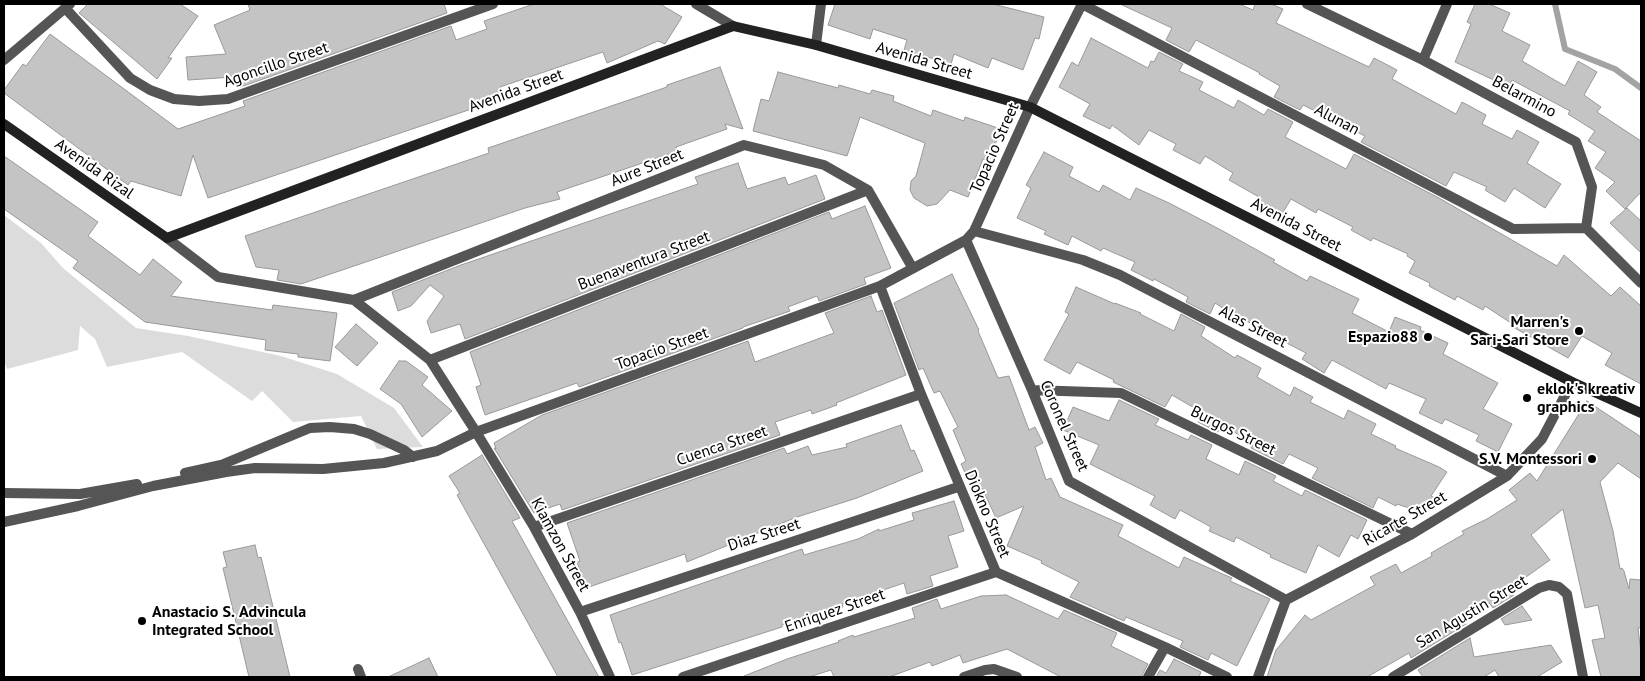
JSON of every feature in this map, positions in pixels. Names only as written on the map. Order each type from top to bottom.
[{"type":"street","name":"Agoncillo Street","points":[[68,6],[130,78],[150,90],[174,99],[199,101],[228,99],[492,4]]},
{"type":"street","points":[[696,4],[732,26]]},
{"type":"street","points":[[816,45],[821,4]]},
{"type":"street","name":"Topacio Street","points":[[4,522],[78,506],[153,486],[226,472],[255,468],[323,469],[384,463],[437,450],[476,432],[880,286],[912,267],[966,240],[974,231],[1030,107],[1082,4]]},
{"type":"street","name":"Alunan","points":[[1082,4],[1513,228],[1586,228]]},
{"type":"street","name":"Belarmino","points":[[1307,4],[1423,60],[1576,142],[1592,188],[1586,228]]},
{"type":"street","points":[[1423,60],[1447,4]]},
{"type":"street","points":[[4,60],[68,6]]},
{"type":"street","name":"Avenida Street","points":[[167,238],[732,26],[816,45],[1030,107],[1572,382],[1641,413]]},
{"type":"street","name":"Avenida Rizal","points":[[4,124],[167,238]]},
{"type":"street","name":"Aure Street","points":[[354,300],[744,145],[824,165],[868,190]]},
{"type":"street","points":[[868,190],[912,267]]},
{"type":"street","name":"Buenaventura Street","points":[[430,360],[868,190]]},
{"type":"street","points":[[1586,228],[1641,283]]},
{"type":"street","name":"Alas Street","points":[[974,231],[1083,260],[1120,275],[1507,476]]},
{"type":"street","points":[[167,238],[218,277],[354,300],[430,360],[476,432]]},
{"type":"street","name":"Coronel Street","points":[[966,240],[1032,390],[1069,481],[1286,600]]},
{"type":"street","name":"Diokno Street","points":[[880,286],[958,487],[996,572],[1165,647],[1227,677]]},
{"type":"street","name":"Ricarte Street","points":[[1286,600],[1412,534],[1507,476],[1542,439],[1572,382]]},
{"type":"street","name":"Burgos Street","points":[[1032,390],[1121,393],[1412,534]]},
{"type":"street","name":"Cuenca Street","points":[[534,527],[921,394]]},
{"type":"street","points":[[4,493],[80,494],[145,483],[221,465],[310,428],[354,429],[370,434],[414,456]]},
{"type":"street","name":"Kiamzon Street","points":[[476,432],[534,527],[580,612],[610,677]]},
{"type":"street","name":"Diaz Street","points":[[580,612],[958,487]]},
{"type":"street","name":"Enriquez Street","points":[[683,677],[996,572]]},
{"type":"street","name":"San Agustin Street","points":[[1393,677],[1538,588],[1548,585],[1559,587],[1567,594],[1580,675]]},
{"type":"street","points":[[1258,677],[1286,600]]},
{"type":"street","points":[[1148,677],[1165,647]]},
{"type":"street","points":[[964,677],[994,669],[1017,677]]},
{"type":"shaded area","points":[[4,215],[41,243],[63,268],[136,328],[188,336],[281,356],[337,374],[394,408],[423,447],[377,449],[361,416],[293,422],[262,391],[252,401],[182,352],[107,367],[95,339],[80,326],[78,350],[7,369],[4,361]]},
{"type":"building","points":[[88,4],[180,4],[198,16],[168,58],[172,58],[157,79],[79,13]]},
{"type":"building","points":[[248,4],[444,4],[447,13],[238,88],[234,77],[188,80],[186,57],[226,54],[214,25],[250,10]]},
{"type":"building","points":[[534,4],[660,4],[682,17],[665,44],[658,41],[607,63],[603,52],[500,87],[504,98],[208,198],[193,155],[181,196],[131,181],[128,185],[4,93],[4,90],[23,64],[26,66],[50,34],[178,129],[245,106],[243,101],[451,26],[456,40],[487,29],[484,21]]},
{"type":"building","points":[[835,4],[993,4],[1044,17],[1039,39],[1035,38],[1023,70],[992,58],[988,68],[954,54],[951,64],[904,50],[907,40],[873,29],[870,39],[828,25]]},
{"type":"building","points":[[1120,4],[1239,4],[1253,10],[1255,4],[1271,4],[1283,9],[1276,23],[1369,67],[1374,58],[1397,70],[1392,79],[1456,114],[1462,102],[1486,115],[1482,124],[1512,139],[1517,130],[1539,142],[1527,163],[1561,184],[1545,208],[1514,188],[1505,202],[1485,190],[1487,187],[1454,172],[1446,186],[1361,142],[1365,136],[1303,105],[1300,110],[1274,97],[1280,86],[1260,73],[1196,40],[1189,52],[1166,40],[1172,28]]},
{"type":"building","points":[[1475,4],[1489,4],[1510,13],[1502,31],[1530,45],[1522,61],[1565,86],[1578,61],[1597,72],[1584,95],[1601,107],[1597,112],[1641,141],[1641,192],[1625,209],[1606,191],[1615,182],[1595,168],[1606,152],[1588,141],[1595,131],[1568,114],[1570,111],[1512,80],[1509,87],[1455,62],[1471,24],[1467,22]]},
{"type":"building","points":[[1091,38],[1148,68],[1151,61],[1154,62],[1159,52],[1183,64],[1179,71],[1203,82],[1199,90],[1234,108],[1238,100],[1264,115],[1268,109],[1293,122],[1285,137],[1346,169],[1354,154],[1439,198],[1557,266],[1564,255],[1611,296],[1620,287],[1641,306],[1641,384],[1605,365],[1612,353],[1582,336],[1568,358],[1513,327],[1514,325],[1485,306],[1483,310],[1457,296],[1455,300],[1429,286],[1430,283],[1409,273],[1415,261],[1407,256],[1408,254],[1373,238],[1371,241],[1351,230],[1353,227],[1318,209],[1316,213],[1291,199],[1282,214],[1257,200],[1259,197],[1229,180],[1233,173],[1205,156],[1200,164],[1173,150],[1176,144],[1149,130],[1139,145],[1112,125],[1110,129],[1083,116],[1090,104],[1059,87],[1072,62],[1078,66]]},
{"type":"building","points":[[720,67],[743,129],[725,124],[727,129],[676,147],[678,151],[557,192],[560,199],[525,208],[301,284],[277,280],[279,270],[256,267],[245,236],[489,153],[488,148]]},
{"type":"building","points":[[778,72],[838,88],[839,85],[870,94],[872,90],[894,96],[893,101],[931,116],[933,110],[964,121],[965,117],[1001,129],[989,161],[983,159],[968,197],[950,190],[937,204],[927,206],[914,198],[910,190],[911,181],[916,176],[925,143],[860,117],[847,156],[753,131],[761,99],[769,101]]},
{"type":"building","points":[[1044,152],[1073,167],[1069,176],[1099,192],[1103,185],[1130,200],[1136,188],[1221,230],[1275,260],[1273,262],[1307,281],[1310,276],[1359,299],[1352,313],[1389,332],[1395,317],[1421,327],[1420,330],[1448,343],[1443,354],[1498,383],[1483,409],[1512,424],[1498,452],[1476,441],[1479,435],[1445,419],[1442,424],[1419,413],[1426,399],[1389,383],[1386,389],[1332,360],[1324,373],[1302,359],[1306,353],[1277,338],[1278,336],[1241,320],[1215,303],[1210,314],[1186,302],[1188,297],[1154,279],[1153,281],[1131,270],[1135,262],[1103,248],[1101,251],[1072,236],[1068,245],[1044,234],[1046,231],[1017,218],[1031,188],[1026,185]]},
{"type":"building","points":[[4,156],[98,222],[88,236],[140,275],[153,259],[182,282],[171,296],[272,310],[273,305],[337,313],[330,361],[298,357],[298,354],[265,350],[266,340],[145,322],[73,268],[78,261],[4,209]]},
{"type":"building","points":[[738,163],[747,189],[785,177],[788,185],[816,175],[825,199],[465,339],[460,324],[431,333],[427,321],[444,296],[430,285],[411,306],[398,311],[392,292],[461,265],[698,184],[695,177]]},
{"type":"building","points":[[865,206],[891,268],[864,278],[866,284],[819,301],[817,296],[788,307],[790,311],[579,387],[577,383],[485,415],[476,387],[481,385],[470,352],[829,212],[832,219]]},
{"type":"building","points":[[1627,208],[1641,221],[1641,253],[1610,223]]},
{"type":"building","points":[[952,274],[979,330],[998,378],[1009,376],[1029,430],[1035,427],[1043,443],[1035,447],[1046,480],[1051,478],[1060,497],[1123,525],[1118,536],[1179,568],[1184,557],[1232,578],[1230,581],[1270,599],[1237,666],[1211,653],[1208,660],[1180,647],[1183,641],[1126,617],[1124,621],[1070,597],[1079,582],[1041,563],[1042,561],[1007,546],[1024,506],[996,518],[982,488],[974,492],[961,464],[966,461],[953,430],[958,427],[940,391],[934,393],[923,368],[919,370],[894,303]]},
{"type":"building","points":[[1076,287],[1141,313],[1174,331],[1181,314],[1205,327],[1201,336],[1235,358],[1237,355],[1261,368],[1257,377],[1290,396],[1294,387],[1313,397],[1310,402],[1344,419],[1348,410],[1376,424],[1371,434],[1396,446],[1395,448],[1447,472],[1431,496],[1438,499],[1418,511],[1397,504],[1396,506],[1378,497],[1373,508],[1312,478],[1318,468],[1289,454],[1283,464],[1251,448],[1253,444],[1225,426],[1224,428],[1220,426],[1218,432],[1198,422],[1203,413],[1172,395],[1165,407],[1077,362],[1070,374],[1044,360],[1069,314],[1065,312]]},
{"type":"building","points":[[871,296],[877,312],[882,310],[906,375],[812,414],[811,410],[775,422],[780,435],[562,510],[560,504],[534,513],[494,448],[496,449],[494,443],[542,415],[748,341],[755,362],[834,333],[825,313]]},
{"type":"building","points":[[356,324],[378,343],[357,366],[335,347]]},
{"type":"building","points":[[399,361],[406,361],[428,377],[422,385],[452,411],[422,437],[401,404],[380,389]]},
{"type":"building","points":[[1119,400],[1159,419],[1155,425],[1188,440],[1191,435],[1212,445],[1206,459],[1239,475],[1245,461],[1276,476],[1273,481],[1302,496],[1305,490],[1367,520],[1358,539],[1351,535],[1339,557],[1318,545],[1306,573],[1270,557],[1271,555],[1236,537],[1234,542],[1209,531],[1211,527],[1180,510],[1175,519],[1150,505],[1155,496],[1090,464],[1099,445],[1063,430],[1073,407],[1109,421]]},
{"type":"building","points":[[1587,401],[1641,437],[1641,479],[1618,463],[1600,482],[1613,531],[1620,569],[1622,568],[1624,571],[1629,589],[1630,579],[1641,580],[1641,628],[1638,628],[1641,677],[1601,677],[1592,640],[1605,638],[1598,605],[1585,608],[1563,509],[1531,535],[1550,560],[1509,589],[1514,595],[1493,608],[1489,603],[1464,621],[1466,624],[1411,658],[1409,653],[1367,677],[1267,677],[1276,650],[1305,615],[1311,620],[1375,585],[1370,577],[1396,564],[1401,573],[1432,556],[1431,553],[1464,534],[1462,531],[1487,519],[1517,500],[1509,490],[1530,473],[1537,481]]},
{"type":"building","points":[[901,425],[911,451],[914,450],[923,471],[857,498],[797,517],[687,562],[685,554],[586,588],[577,562],[580,561],[567,523],[784,448],[787,454],[808,446],[812,455],[847,447],[846,444]]},
{"type":"building","points":[[482,455],[520,518],[512,521],[599,677],[558,677],[457,495],[460,493],[449,476]]},
{"type":"building","points":[[954,501],[964,531],[948,536],[958,567],[930,576],[933,586],[907,594],[904,583],[842,604],[843,607],[782,625],[782,627],[632,675],[610,615],[802,549],[804,555],[858,539],[879,529],[879,531],[914,520],[912,513]]},
{"type":"building","points":[[255,545],[258,558],[261,557],[290,677],[249,677],[223,568],[227,567],[223,552]]},
{"type":"building","points":[[1006,595],[1058,619],[1064,610],[1117,633],[1111,646],[1148,664],[1141,677],[1061,677],[1007,649],[963,663],[960,655],[932,666],[930,662],[889,677],[834,677],[831,670],[809,677],[744,676],[787,659],[839,642],[853,635],[854,637],[915,618],[912,608],[937,599],[941,609],[981,596]]},
{"type":"building","points":[[1522,606],[1532,620],[1505,625],[1501,619]]},
{"type":"building","points":[[1470,638],[1474,657],[1551,645],[1562,662],[1537,677],[1499,677],[1495,670],[1484,677],[1423,677],[1418,670]]},
{"type":"building","points":[[429,658],[438,677],[388,677]]},
{"type":"building","points":[[1174,659],[1201,672],[1199,677],[1156,677],[1160,670],[1166,673]]},
{"type":"waterway","points":[[1555,4],[1565,49],[1615,69],[1641,88]]},
{"type":"place","name":"Marren's Sari-Sari Store","points":[[1579,331]]},
{"type":"place","name":"Espazio88","points":[[1428,337]]},
{"type":"place","name":"eklok's kreativ graphics","points":[[1527,398]]},
{"type":"place","name":"S.V. Montessori","points":[[1592,459]]},
{"type":"place","name":"Anastacio S. Advincula Integrated School","points":[[142,621]]}]
